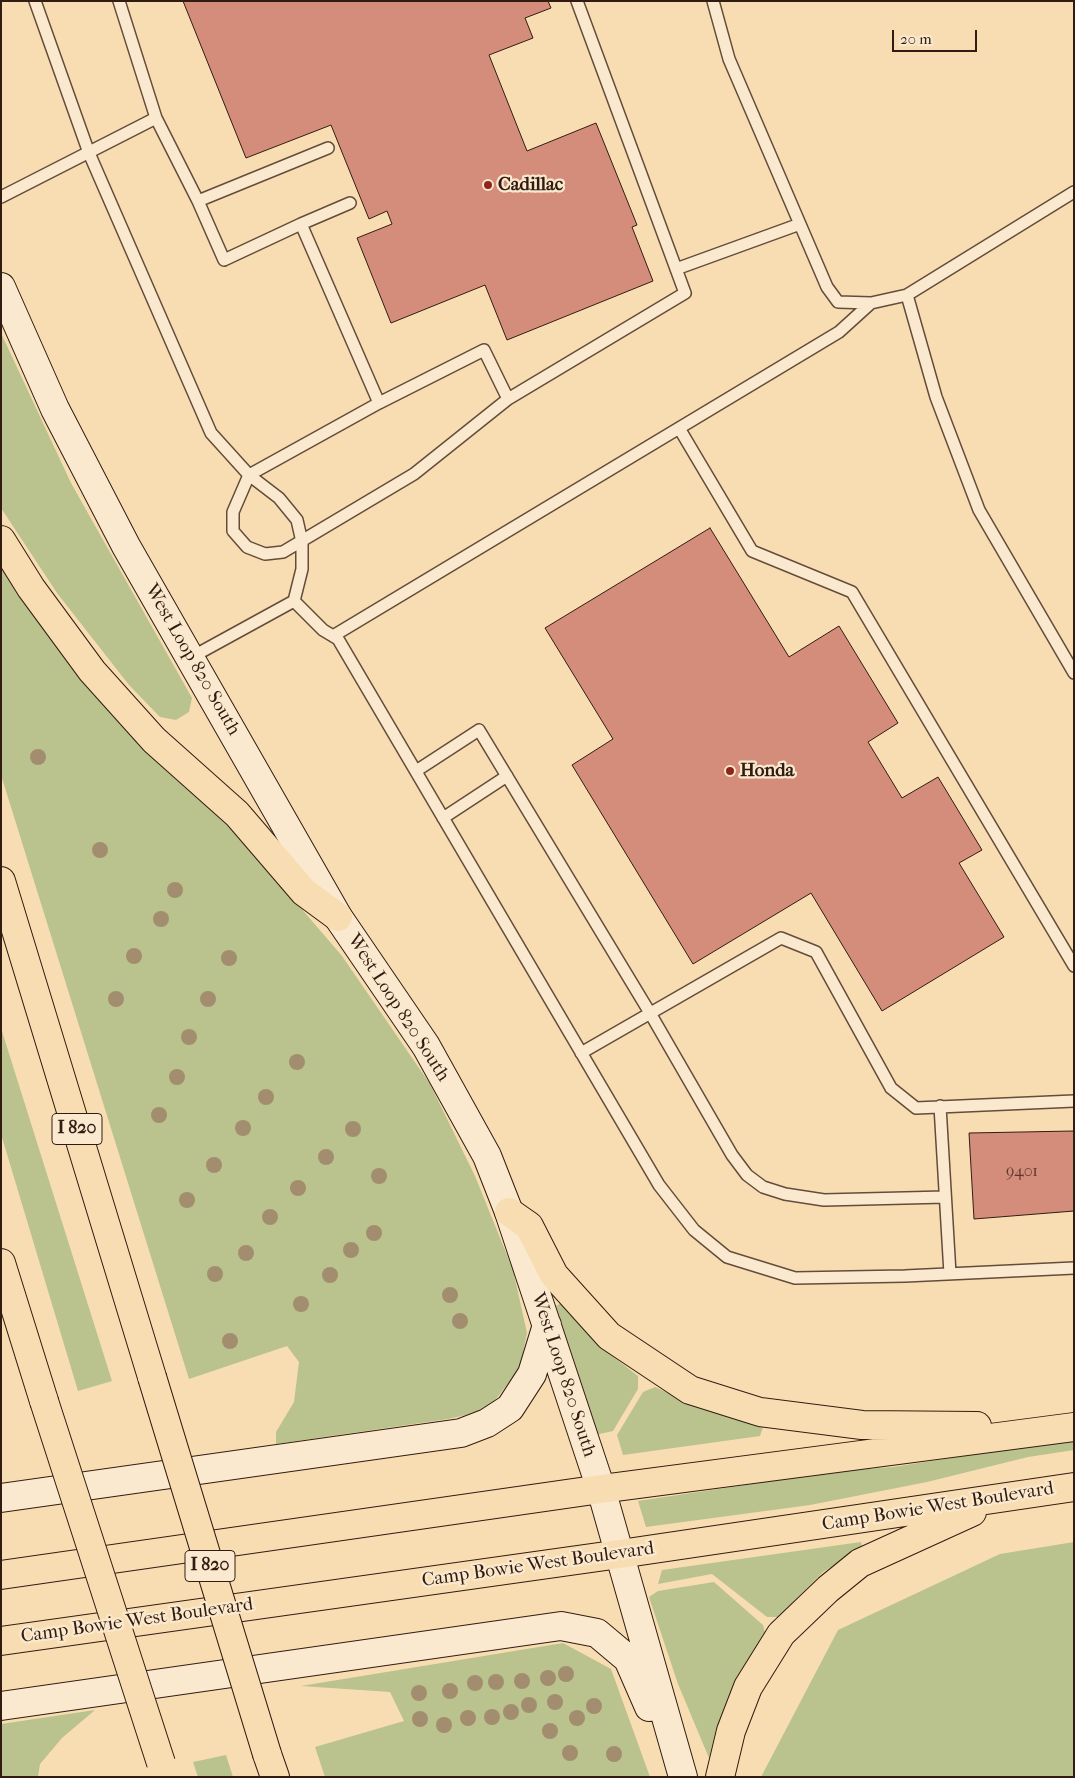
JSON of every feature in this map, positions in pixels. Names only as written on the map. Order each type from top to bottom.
[{"type":"main road","name":"West Loop 820 South","points":[[1,287],[55,409],[126,546],[338,918],[426,1046],[487,1156],[509,1212],[601,1489],[679,1764]]},
{"type":"main road","points":[[1,540],[31,588],[98,678],[154,740],[237,814],[304,892],[338,918]]},
{"type":"main road","name":"I 820","points":[[1,881],[271,1765]]},
{"type":"main road","points":[[509,1212],[529,1226],[554,1275],[608,1336],[690,1390],[760,1412],[862,1424],[1074,1427]]},
{"type":"main road","points":[[1,1263],[163,1770]]},
{"type":"main road","points":[[1,1498],[461,1433],[486,1423],[510,1408],[532,1374],[547,1325]]},
{"type":"main road","points":[[1,1575],[601,1489],[1074,1427]]},
{"type":"main road","name":"Camp Bowie West Boulevard","points":[[1,1641],[620,1554],[1074,1487]]},
{"type":"main road","points":[[720,1777],[732,1731],[748,1688],[781,1634],[828,1589],[860,1563],[1003,1498]]},
{"type":"main road","points":[[1,1706],[561,1626],[597,1633],[628,1659],[646,1703],[679,1764]]},
{"type":"lane","points":[[35,1],[89,153],[211,433],[249,475],[279,498],[297,520],[302,542],[302,568],[294,602],[190,658]]},
{"type":"lane","points":[[119,1],[156,118],[198,201],[224,260],[350,203]]},
{"type":"lane","points":[[508,399],[484,350],[379,404],[249,475],[233,512],[233,531],[248,548],[265,554],[283,552],[302,542],[414,474],[508,399],[685,293],[577,1]]},
{"type":"lane","points":[[714,1],[729,58],[827,287],[838,302],[871,303],[907,295],[1074,192]]},
{"type":"lane","points":[[1,197],[156,118]]},
{"type":"lane","points":[[198,201],[328,148]]},
{"type":"lane","points":[[301,224],[379,404]]},
{"type":"lane","points":[[676,269],[800,224]]},
{"type":"lane","points":[[907,295],[936,397],[979,510],[1074,673]]},
{"type":"lane","points":[[333,636],[839,332],[871,303]]},
{"type":"lane","points":[[679,428],[752,552],[852,592],[1074,966]]},
{"type":"lane","points":[[294,602],[308,617],[338,639],[659,1184],[694,1230],[727,1257],[795,1278],[950,1274],[1074,1268]]},
{"type":"lane","points":[[416,772],[478,730],[650,1013],[732,1155],[748,1175],[763,1187],[785,1194],[824,1200],[945,1197]]},
{"type":"lane","points":[[442,818],[506,776]]},
{"type":"lane","points":[[581,1053],[781,938],[816,952],[891,1088],[916,1108],[1074,1101]]},
{"type":"lane","points":[[940,1106],[950,1274]]},
{"type":"green space","points":[[1,333],[71,483],[192,698],[189,712],[176,720],[160,717],[129,685],[57,593],[1,508]]},
{"type":"green space","points":[[1,562],[92,692],[246,844],[342,956],[430,1084],[475,1176],[513,1270],[527,1333],[520,1367],[488,1410],[448,1419],[276,1444],[276,1432],[294,1402],[299,1362],[287,1346],[189,1379],[1,775]]},
{"type":"green space","points":[[1,1028],[112,1381],[78,1391],[1,1134]]},
{"type":"green space","points":[[561,1303],[597,1344],[638,1376],[638,1389],[613,1431],[595,1435],[556,1306]]},
{"type":"green space","points":[[655,1387],[692,1404],[764,1424],[760,1436],[623,1455],[617,1435],[643,1392]]},
{"type":"green space","points":[[1074,1439],[1074,1450],[1028,1457],[927,1482],[810,1505],[646,1527],[638,1501],[839,1471],[893,1467]]},
{"type":"green space","points":[[861,1542],[862,1547],[823,1572],[778,1617],[767,1617],[712,1574],[658,1584],[662,1570]]},
{"type":"green space","points":[[1074,1542],[1074,1777],[761,1777],[838,1630],[1000,1554]]},
{"type":"green space","points":[[714,1582],[763,1625],[766,1636],[738,1677],[716,1730],[709,1758],[678,1684],[649,1597],[658,1591]]},
{"type":"green space","points":[[563,1643],[611,1669],[650,1777],[325,1777],[315,1747],[404,1721],[390,1692],[301,1686]]},
{"type":"green space","points":[[95,1710],[62,1738],[40,1764],[38,1777],[1,1777],[1,1724]]},
{"type":"green space","points":[[226,1755],[233,1777],[198,1777],[193,1762]]},
{"type":"building","name":"Cadillac","points":[[183,1],[548,1],[551,8],[525,18],[533,38],[489,55],[527,151],[596,123],[637,225],[632,227],[653,281],[507,340],[485,285],[391,323],[357,238],[392,224],[387,211],[369,219],[331,125],[246,158]]},
{"type":"building","name":"Honda","points":[[710,528],[789,657],[839,626],[898,723],[868,742],[902,798],[938,777],[982,850],[959,863],[1004,937],[882,1011],[811,893],[693,964],[572,765],[613,739],[545,628]]},
{"type":"building","points":[[1074,1131],[1074,1211],[974,1219],[969,1133]]},
{"type":"place","name":"Cadillac","points":[[488,185]]},
{"type":"place","name":"Honda","points":[[730,771]]}]
